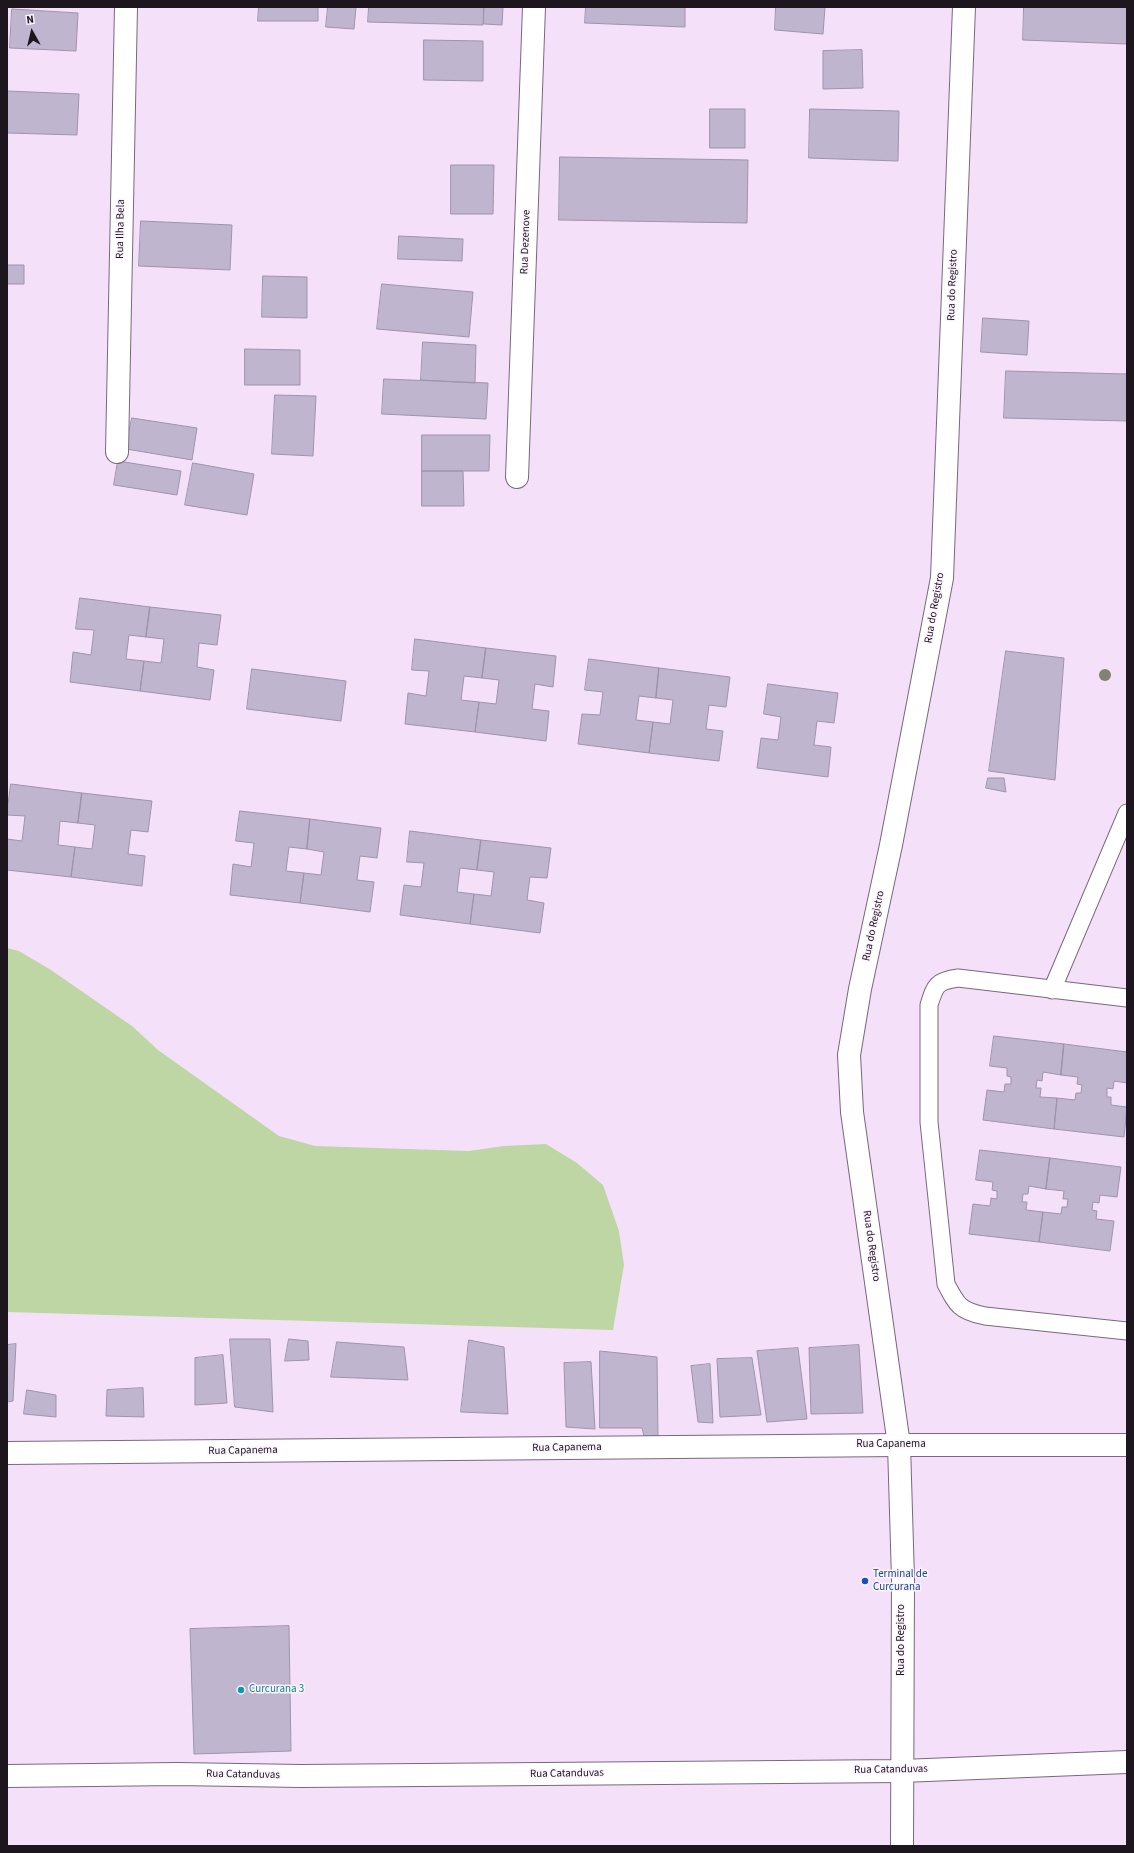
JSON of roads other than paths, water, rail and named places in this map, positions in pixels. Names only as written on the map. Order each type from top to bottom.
[{"type":"street","name":"Rua Ilha Bela","points":[[117,452],[126,7]]},
{"type":"street","name":"Rua Dezenove","points":[[517,477],[534,7]]},
{"type":"street","name":"Rua do Registro","points":[[902,1846],[903,1579],[899,1444],[852,1112],[849,1056],[860,989],[892,845],[942,578],[964,7]]},
{"type":"street","name":"Rua Capanema","points":[[7,1453],[899,1444],[1127,1445]]},
{"type":"street","name":"Rua Catanduvas","points":[[7,1776],[177,1774],[309,1776],[902,1771],[1127,1762]]},
{"type":"lane","points":[[1052,990],[1127,813]]},
{"type":"lane","points":[[1127,998],[958,978],[943,980],[934,988],[929,1005],[929,1122],[946,1284],[955,1301],[968,1312],[985,1316],[1127,1331]]},
{"type":"place","name":"Terminal de Curcurana","points":[[865,1581]]},
{"type":"place","name":"Curcurana 3","points":[[241,1690]]}]
